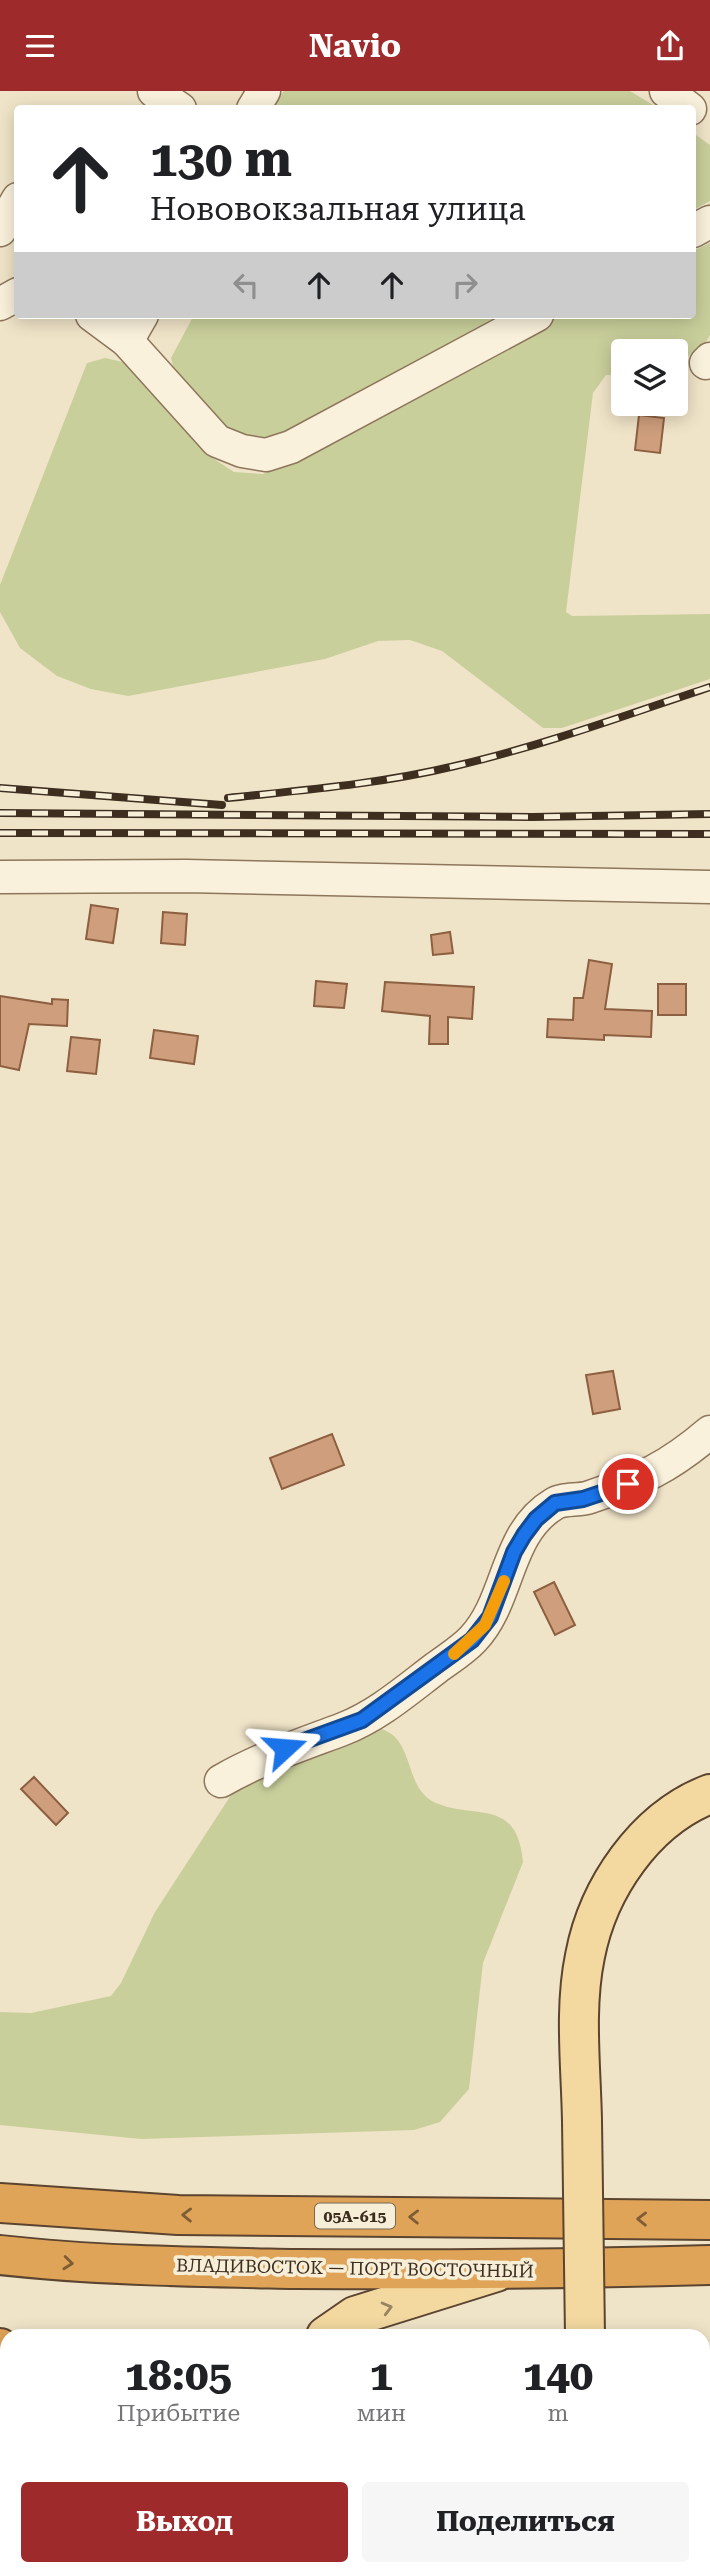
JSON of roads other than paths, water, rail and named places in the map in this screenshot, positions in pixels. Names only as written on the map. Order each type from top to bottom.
[{"type":"highway","name":"05А-615","points":[[0,2203],[178,2215],[710,2220]]},
{"type":"highway","name":"ВЛАДИВОСТОК — ПОРТ ВОСТОЧНЫЙ","points":[[0,2255],[86,2265],[499,2271],[710,2265]]},
{"type":"main road","points":[[585,2329],[580,2006],[585,1955],[600,1909],[623,1865],[648,1833],[688,1802],[710,1794]]},
{"type":"main road","points":[[336,2329],[355,2316],[499,2271]]},
{"type":"street","points":[[154,91],[174,105]]},
{"type":"street","points":[[666,91],[686,105]]},
{"type":"street","points":[[696,112],[710,123]]},
{"type":"street","points":[[0,230],[14,206]]},
{"type":"street","points":[[105,319],[134,328],[217,441],[242,451],[265,455],[290,447],[530,319]]},
{"type":"street","points":[[0,877],[186,876],[710,887]]},
{"type":"street","points":[[221,1781],[275,1753],[362,1720],[472,1640],[490,1617],[514,1552],[536,1519],[555,1503],[583,1499],[663,1469],[710,1432]]},
{"type":"railway","points":[[228,798],[370,782],[455,766],[552,740],[710,687]]},
{"type":"railway","points":[[0,788],[222,805]]},
{"type":"railway","points":[[0,813],[532,817],[710,814]]},
{"type":"railway","points":[[0,833],[710,834]]}]
